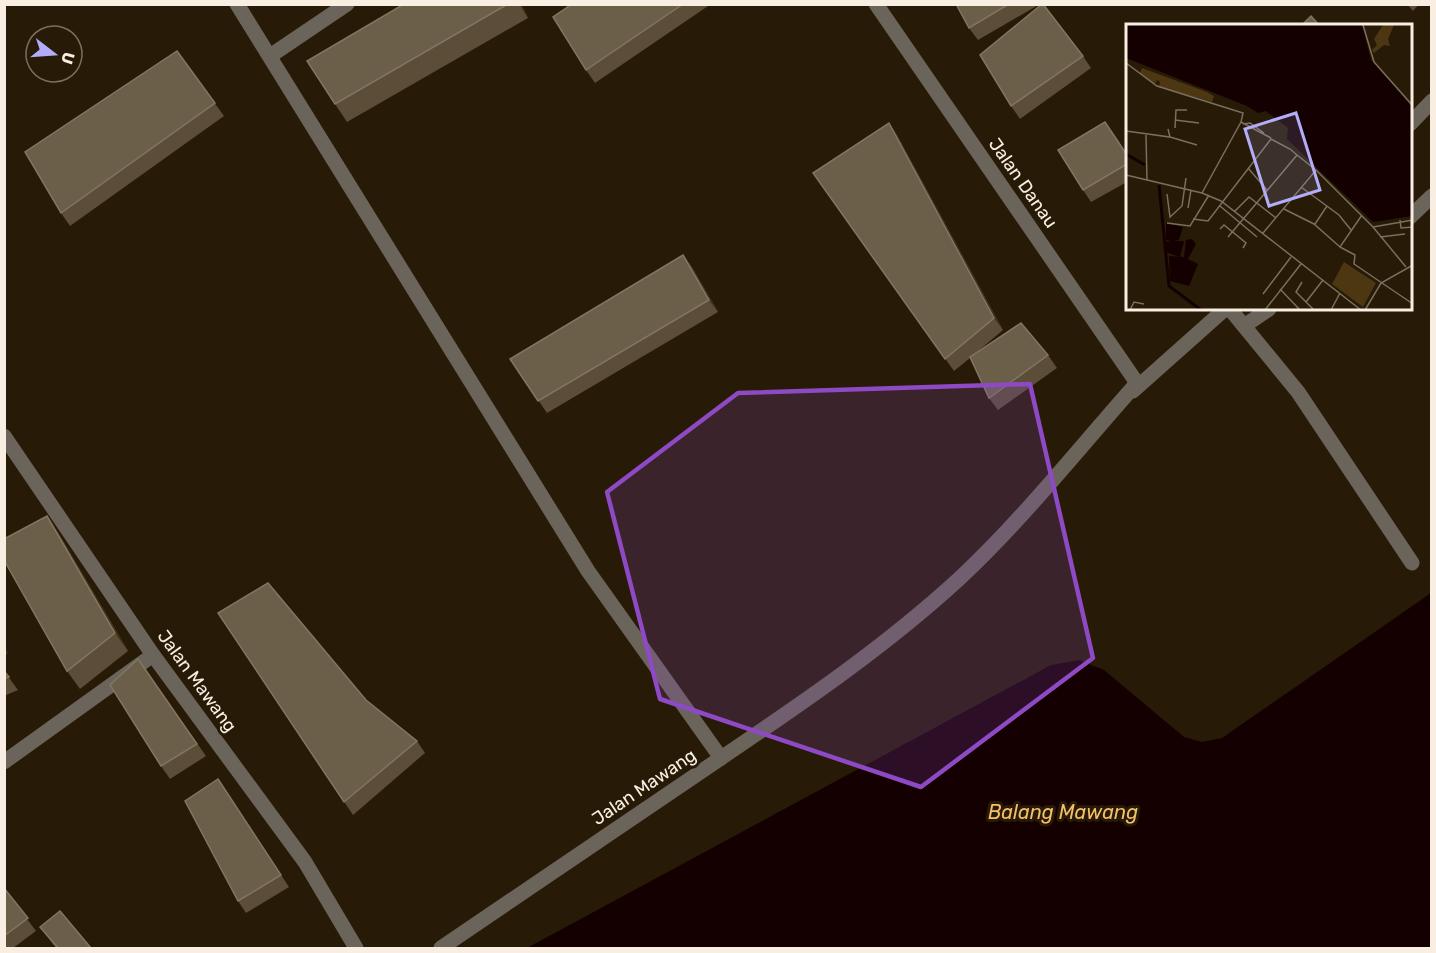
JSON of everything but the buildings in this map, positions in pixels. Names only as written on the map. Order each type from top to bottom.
[{"type":"street","points":[[237,4],[588,571],[721,758]]},
{"type":"street","points":[[270,56],[346,4]]},
{"type":"street","name":"Jalan Danau","points":[[876,4],[1137,383],[1117,405]]},
{"type":"street","points":[[1412,122],[1431,102]]},
{"type":"street","points":[[1412,215],[1431,196]]},
{"type":"street","points":[[1117,405],[1224,310]]},
{"type":"street","points":[[1231,310],[1298,392],[1412,563]]},
{"type":"street","points":[[1244,326],[1268,310]]},
{"type":"street","name":"Jalan Mawang","points":[[441,948],[854,667],[953,584],[999,539],[1117,405]]},
{"type":"street","name":"Jalan Mawang","points":[[4,436],[153,654],[305,862],[356,948]]},
{"type":"street","points":[[4,762],[153,654]]},
{"type":"highlighted area","points":[[1030,384],[1093,658],[921,787],[660,699],[607,492],[738,393]]},
{"type":"water","name":"Balang Mawang","points":[[1431,593],[1431,948],[527,948],[1051,665],[1079,660],[1104,670],[1184,737],[1202,742],[1222,738]]}]
